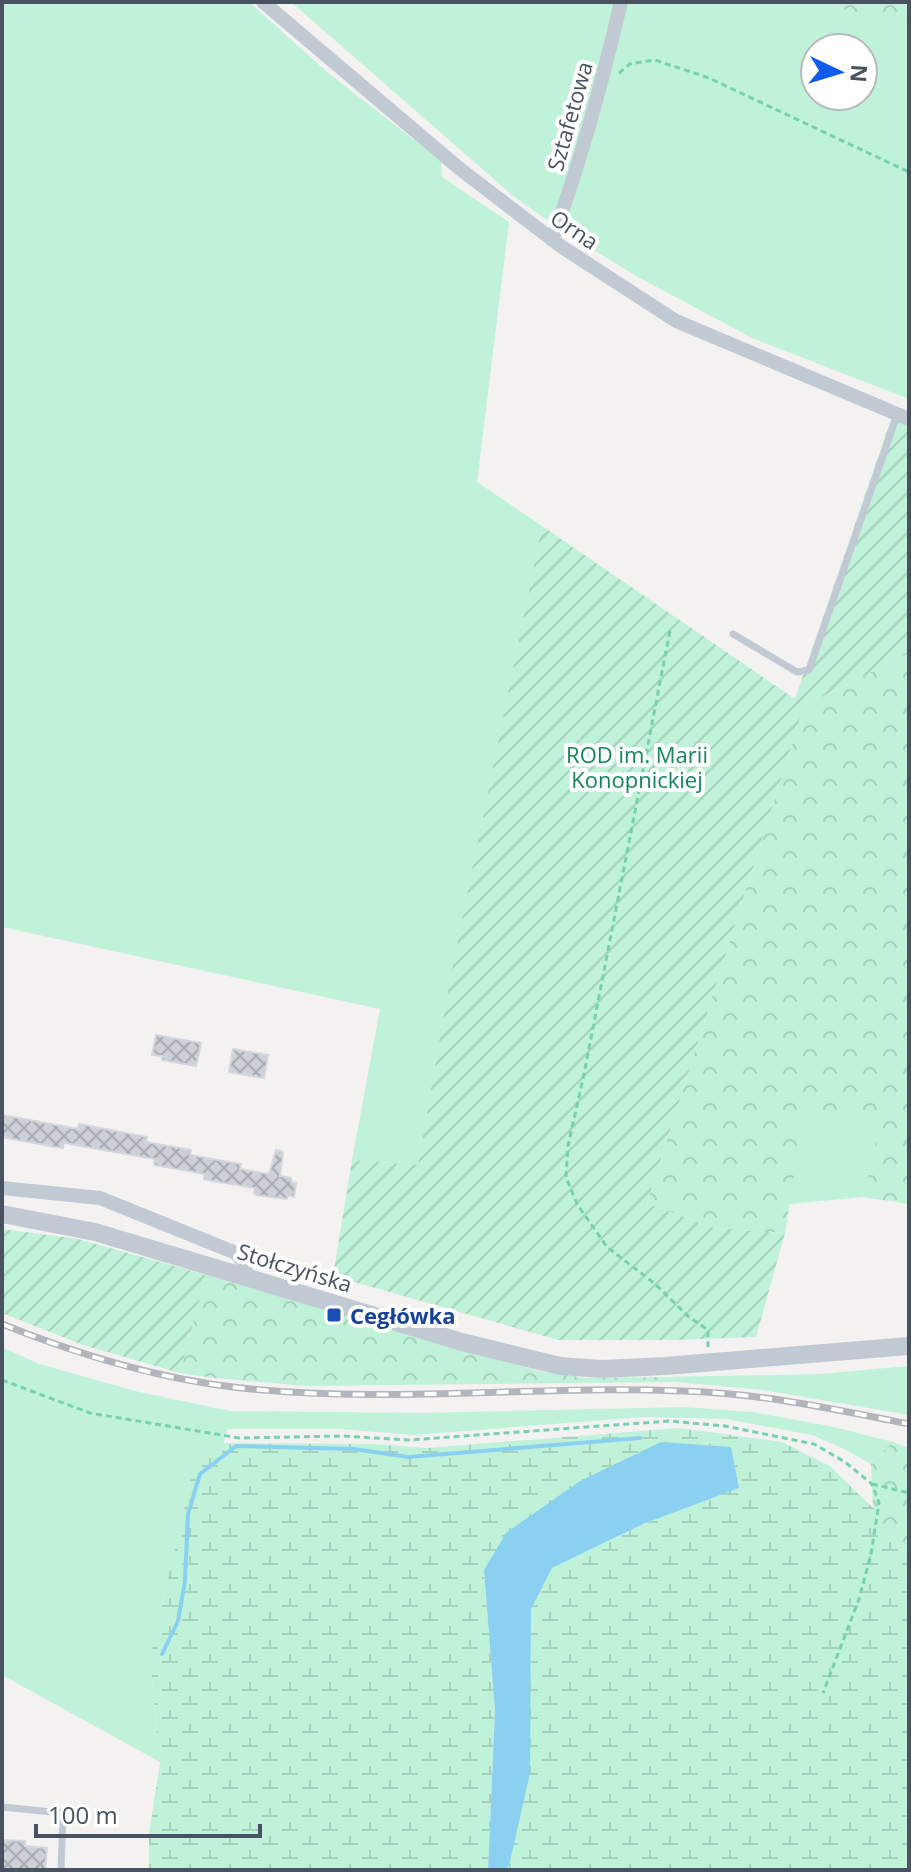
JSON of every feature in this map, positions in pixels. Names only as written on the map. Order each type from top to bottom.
[{"type":"street","name":"Orna","points":[[263,2],[460,169],[552,240],[676,321],[903,417]]},
{"type":"street","name":"Sztafetowa","points":[[552,240],[571,189],[601,87],[621,2]]},
{"type":"street","points":[[2,1188],[100,1198],[236,1253],[246,1267],[244,1276]]},
{"type":"street","name":"Stołczyńska","points":[[2,1214],[76,1227],[481,1348],[574,1368],[665,1366],[909,1346]]},
{"type":"lane","points":[[733,634],[797,672],[809,670],[903,417]]},
{"type":"lane","points":[[2,1807],[63,1813],[61,1870]]},
{"type":"path","points":[[601,87],[630,64],[655,60],[709,78],[909,172]]},
{"type":"path","points":[[670,631],[568,1146],[566,1177],[577,1204],[607,1247],[708,1330],[708,1339]]},
{"type":"path","points":[[2,1380],[90,1413],[239,1438],[342,1436],[409,1440],[669,1421],[725,1426],[814,1444],[845,1462],[872,1484],[909,1493]]},
{"type":"path","points":[[823,1693],[859,1599],[871,1554],[879,1503],[872,1484]]},
{"type":"green space","points":[[2,2],[249,2],[327,72],[441,161],[442,177],[509,222],[477,482],[542,526],[418,1165],[352,1160],[380,1009],[2,927]]},
{"type":"green space","points":[[291,2],[818,2],[909,23],[909,399],[752,338],[638,277],[561,230],[512,195]]},
{"type":"green space","points":[[818,2],[909,2],[909,23],[849,11]]},
{"type":"green space","name":"ROD im. Marii Konopnickiej","points":[[891,419],[909,425],[909,653],[804,706],[647,1203],[716,1229],[785,1233],[756,1337],[558,1340],[333,1276],[352,1160],[418,1165],[450,980],[542,526],[795,699]]},
{"type":"green space","points":[[909,653],[909,1204],[863,1197],[883,1111],[803,1120],[785,1233],[716,1229],[647,1203],[804,706]]},
{"type":"green space","points":[[884,1111],[863,1197],[789,1204],[803,1119]]},
{"type":"green space","points":[[2,1229],[78,1239],[206,1275],[180,1373],[83,1345],[2,1313]]},
{"type":"green space","points":[[206,1275],[542,1372],[586,1378],[669,1377],[676,1382],[307,1386],[180,1373]]},
{"type":"green space","points":[[2,1347],[39,1364],[139,1392],[230,1411],[422,1413],[685,1407],[752,1412],[893,1442],[871,1464],[812,1435],[726,1419],[643,1417],[414,1435],[340,1429],[227,1429],[222,1450],[194,1464],[150,1658],[160,1762],[2,1675]]},
{"type":"green space","points":[[909,1366],[909,1415],[763,1390],[676,1382],[669,1377],[819,1374]]},
{"type":"green space","points":[[679,1428],[782,1442],[830,1466],[873,1508],[909,1561],[909,1870],[504,1870],[509,1866],[531,1669],[531,1609],[552,1568],[643,1524],[739,1487],[484,1570],[495,1711],[488,1870],[149,1870],[149,1834],[160,1762],[150,1658],[194,1464],[222,1450],[223,1443],[375,1444],[426,1448]]},
{"type":"green space","points":[[893,1442],[909,1448],[909,1561],[873,1508],[871,1464]]},
{"type":"water","points":[[661,1442],[731,1447],[739,1488],[643,1524],[552,1568],[531,1609],[530,1773],[509,1866],[504,1870],[488,1870],[495,1711],[484,1570],[506,1533],[580,1481]]},
{"type":"building","points":[[156,1035],[201,1043],[196,1066],[162,1060],[162,1056],[152,1055]]},
{"type":"building","points":[[233,1049],[268,1055],[264,1078],[229,1072]]},
{"type":"building","points":[[2,1115],[78,1129],[79,1124],[147,1137],[146,1142],[191,1150],[190,1155],[241,1164],[240,1169],[269,1174],[276,1150],[283,1152],[280,1176],[291,1178],[291,1182],[296,1183],[294,1197],[256,1195],[255,1188],[212,1181],[204,1179],[205,1174],[154,1165],[155,1159],[64,1143],[63,1148],[2,1137]]},
{"type":"building","points":[[2,1840],[25,1841],[25,1846],[47,1848],[45,1870],[2,1870]]},
{"type":"waterway","points":[[162,1654],[178,1621],[185,1581],[188,1514],[200,1474],[236,1446],[354,1449],[408,1457],[640,1438]]},
{"type":"railway","points":[[2,1324],[119,1364],[179,1379],[241,1388],[351,1394],[572,1390],[711,1392],[796,1403],[909,1424]]},
{"type":"place","name":"Cegłówka","points":[[334,1315]]}]
